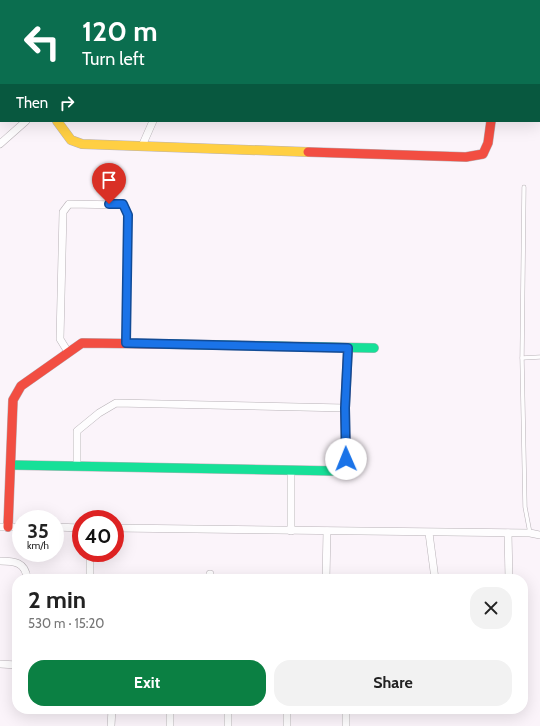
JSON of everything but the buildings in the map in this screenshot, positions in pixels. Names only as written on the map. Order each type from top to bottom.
[{"type":"street","points":[[0,144],[25,122]]},
{"type":"street","points":[[58,122],[71,140],[76,143],[466,157],[483,154],[488,143],[491,122]]},
{"type":"street","points":[[142,146],[153,122]]},
{"type":"street","points":[[68,352],[60,339],[63,212],[70,204],[123,204],[128,215],[126,343]]},
{"type":"street","points":[[4,527],[11,464],[13,400],[21,386],[82,342],[374,348]]},
{"type":"street","points":[[11,464],[337,471],[343,468],[346,459],[345,408],[348,348]]},
{"type":"street","points":[[77,466],[77,431],[99,413],[116,403],[345,408]]},
{"type":"street","points":[[290,470],[291,531]]},
{"type":"street","points":[[124,528],[291,531],[327,530],[508,534],[530,533],[540,535]]},
{"type":"street","points":[[326,574],[327,530]]},
{"type":"street","points":[[430,532],[434,574]]},
{"type":"street","points":[[508,534],[509,574]]},
{"type":"street","points":[[0,561],[16,561],[25,569],[26,574]]},
{"type":"street","points":[[90,562],[90,574]]},
{"type":"street","points":[[0,664],[12,664]]},
{"type":"street","points":[[111,726],[112,714]]},
{"type":"street","points":[[170,714],[170,726]]},
{"type":"street","points":[[228,714],[228,726]]},
{"type":"street","points":[[287,726],[288,714]]},
{"type":"street","points":[[346,714],[346,726]]},
{"type":"lane","points":[[524,187],[522,358],[525,507],[530,533]]},
{"type":"lane","points":[[522,358],[540,357]]},
{"type":"traffic: fast","points":[[164,344],[374,348]]},
{"type":"traffic: fast","points":[[11,465],[337,471],[343,468],[346,455]]},
{"type":"traffic: slow","points":[[58,122],[71,140],[82,144],[308,152]]},
{"type":"traffic: jam","points":[[308,152],[466,157],[483,154],[488,143],[491,122]]},
{"type":"traffic: jam","points":[[8,527],[13,400],[21,386],[82,343],[164,344]]},
{"type":"traffic: jam","points":[[346,455],[345,408],[348,348]]},
{"type":"route","points":[[109,204],[123,204],[128,215],[126,343],[348,348],[345,408],[346,459]]}]
